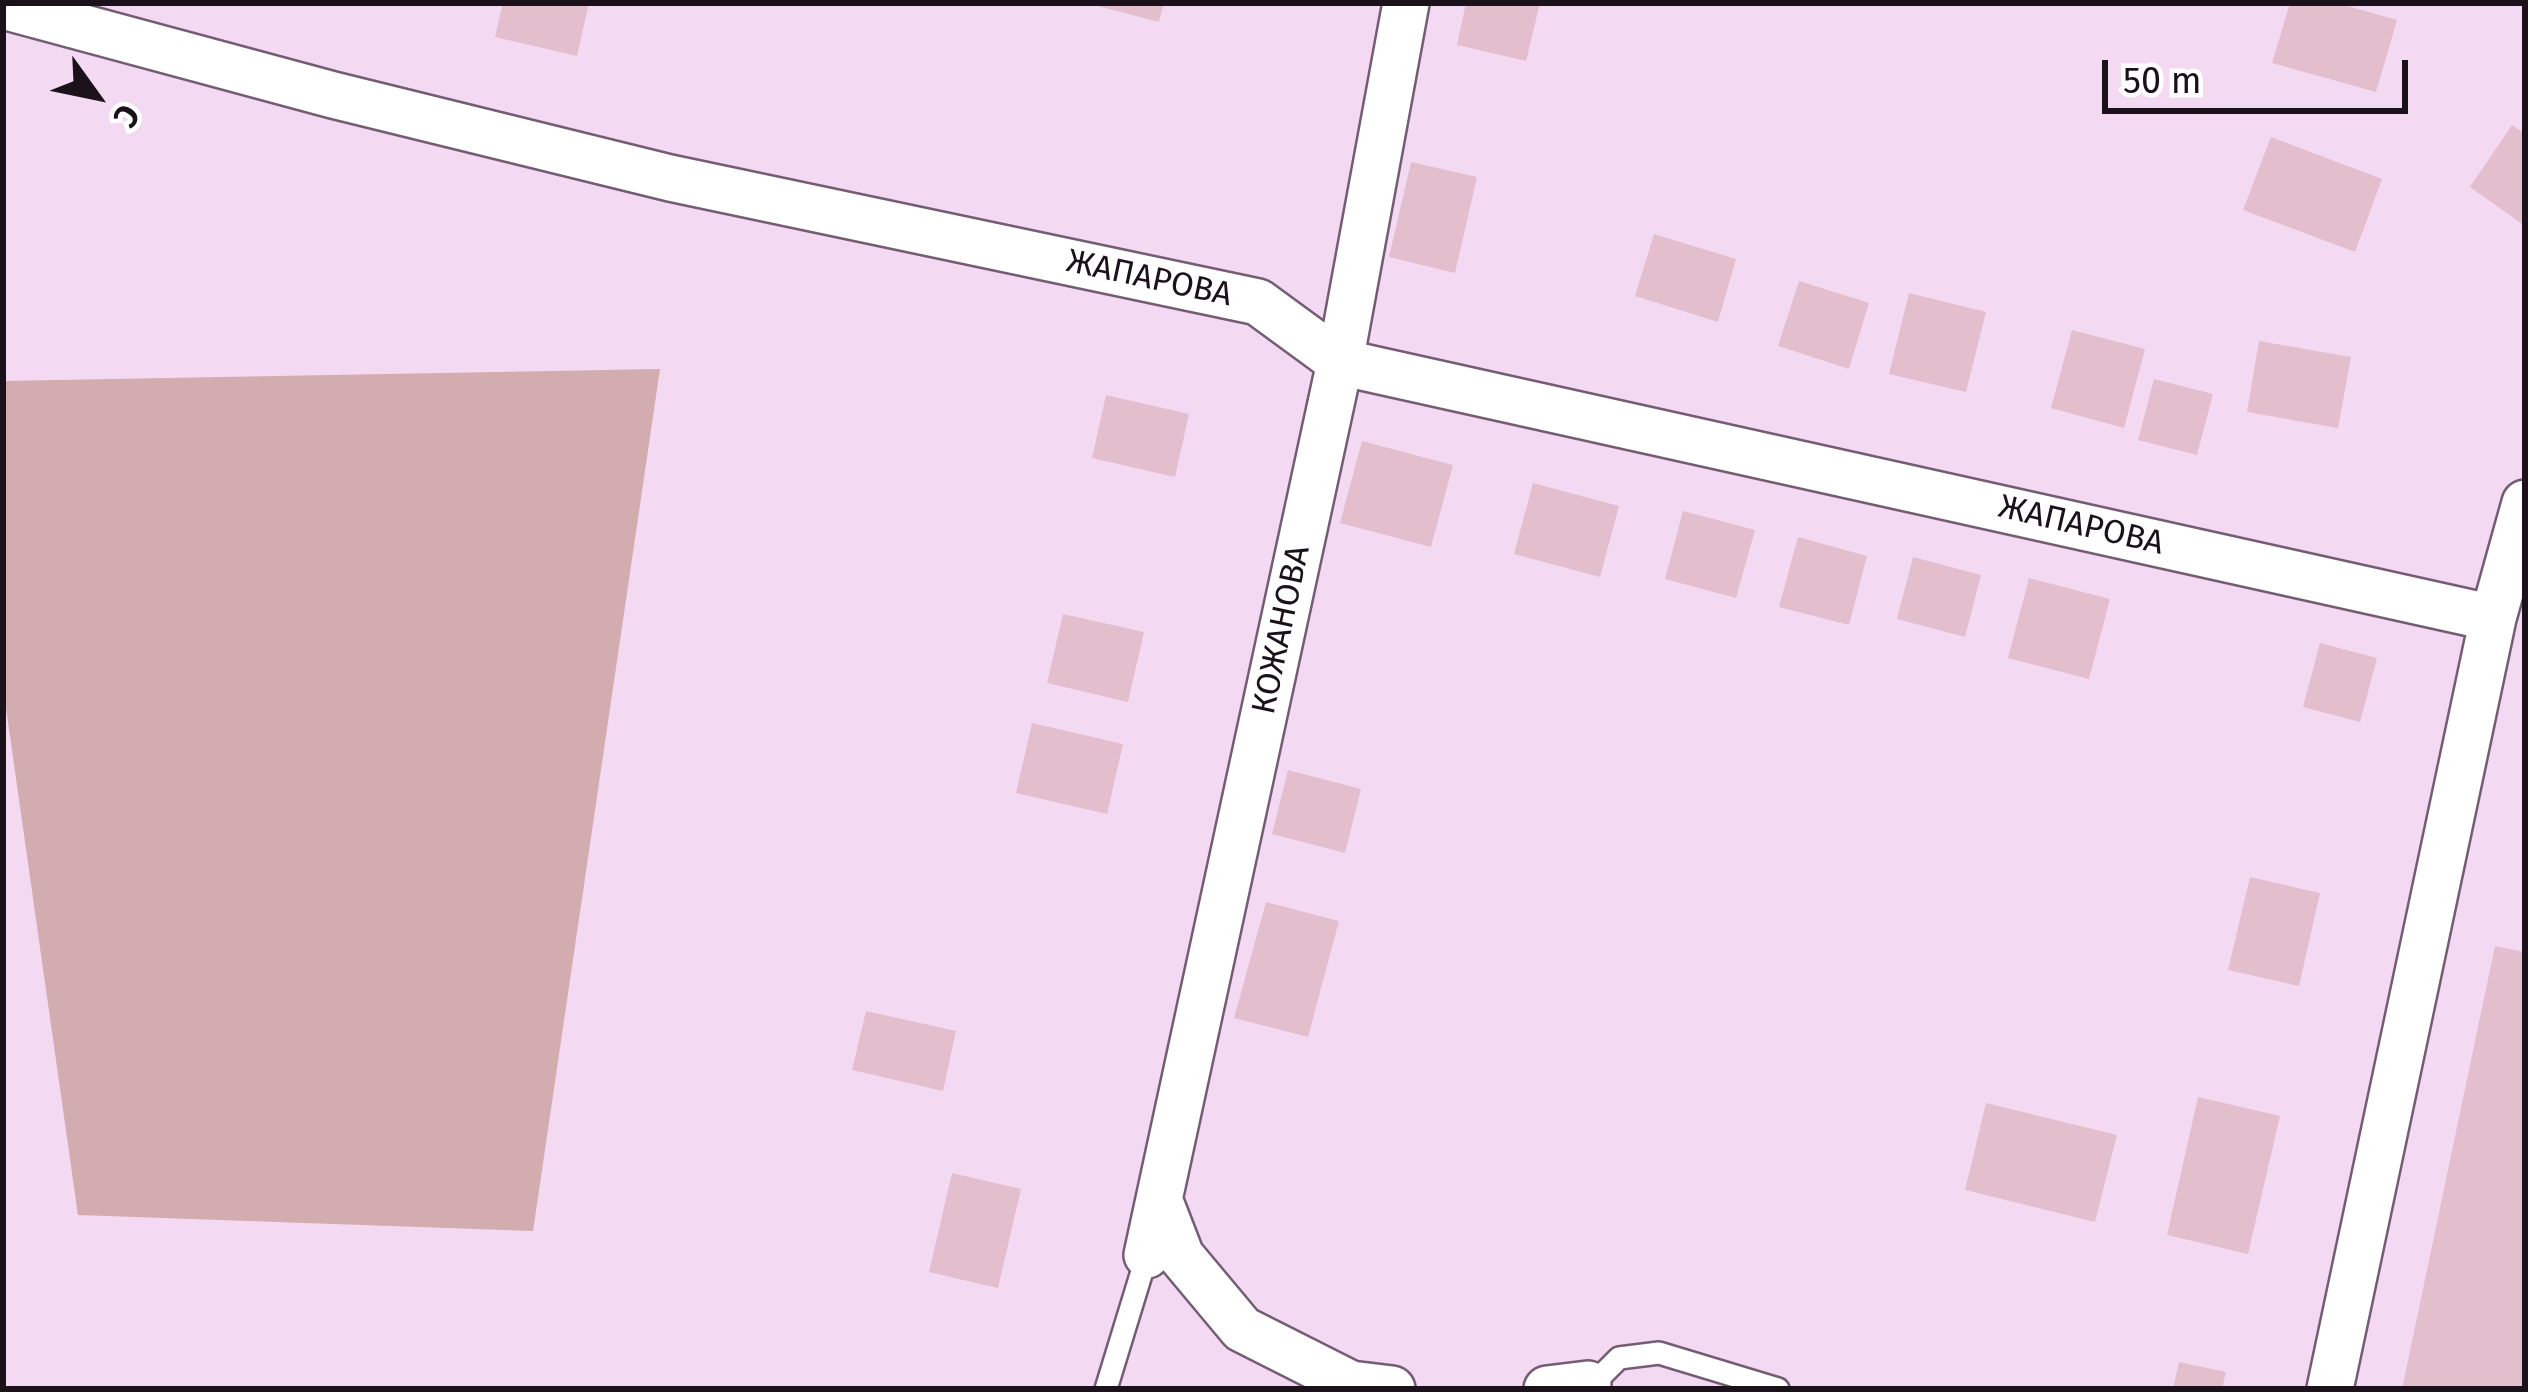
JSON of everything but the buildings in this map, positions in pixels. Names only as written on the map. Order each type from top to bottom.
[{"type":"street","name":"КОЖАНОВА","points":[[1147,1255],[1340,362],[1406,3]]},
{"type":"street","name":"ЖАПАРОВА","points":[[3,7],[670,178],[1258,302],[1340,362],[2493,618]]},
{"type":"street","points":[[2330,1389],[2493,618],[2525,502]]},
{"type":"street","points":[[1159,1199],[1181,1256],[1242,1330],[1351,1384],[1392,1389]]},
{"type":"lane","points":[[1106,1389],[1147,1255]]},
{"type":"lane","points":[[1574,1387],[1619,1358],[1659,1354],[1778,1389]]},
{"type":"shaded area","points":[[660,369],[533,1231],[78,1215],[3,687],[3,381]]}]
